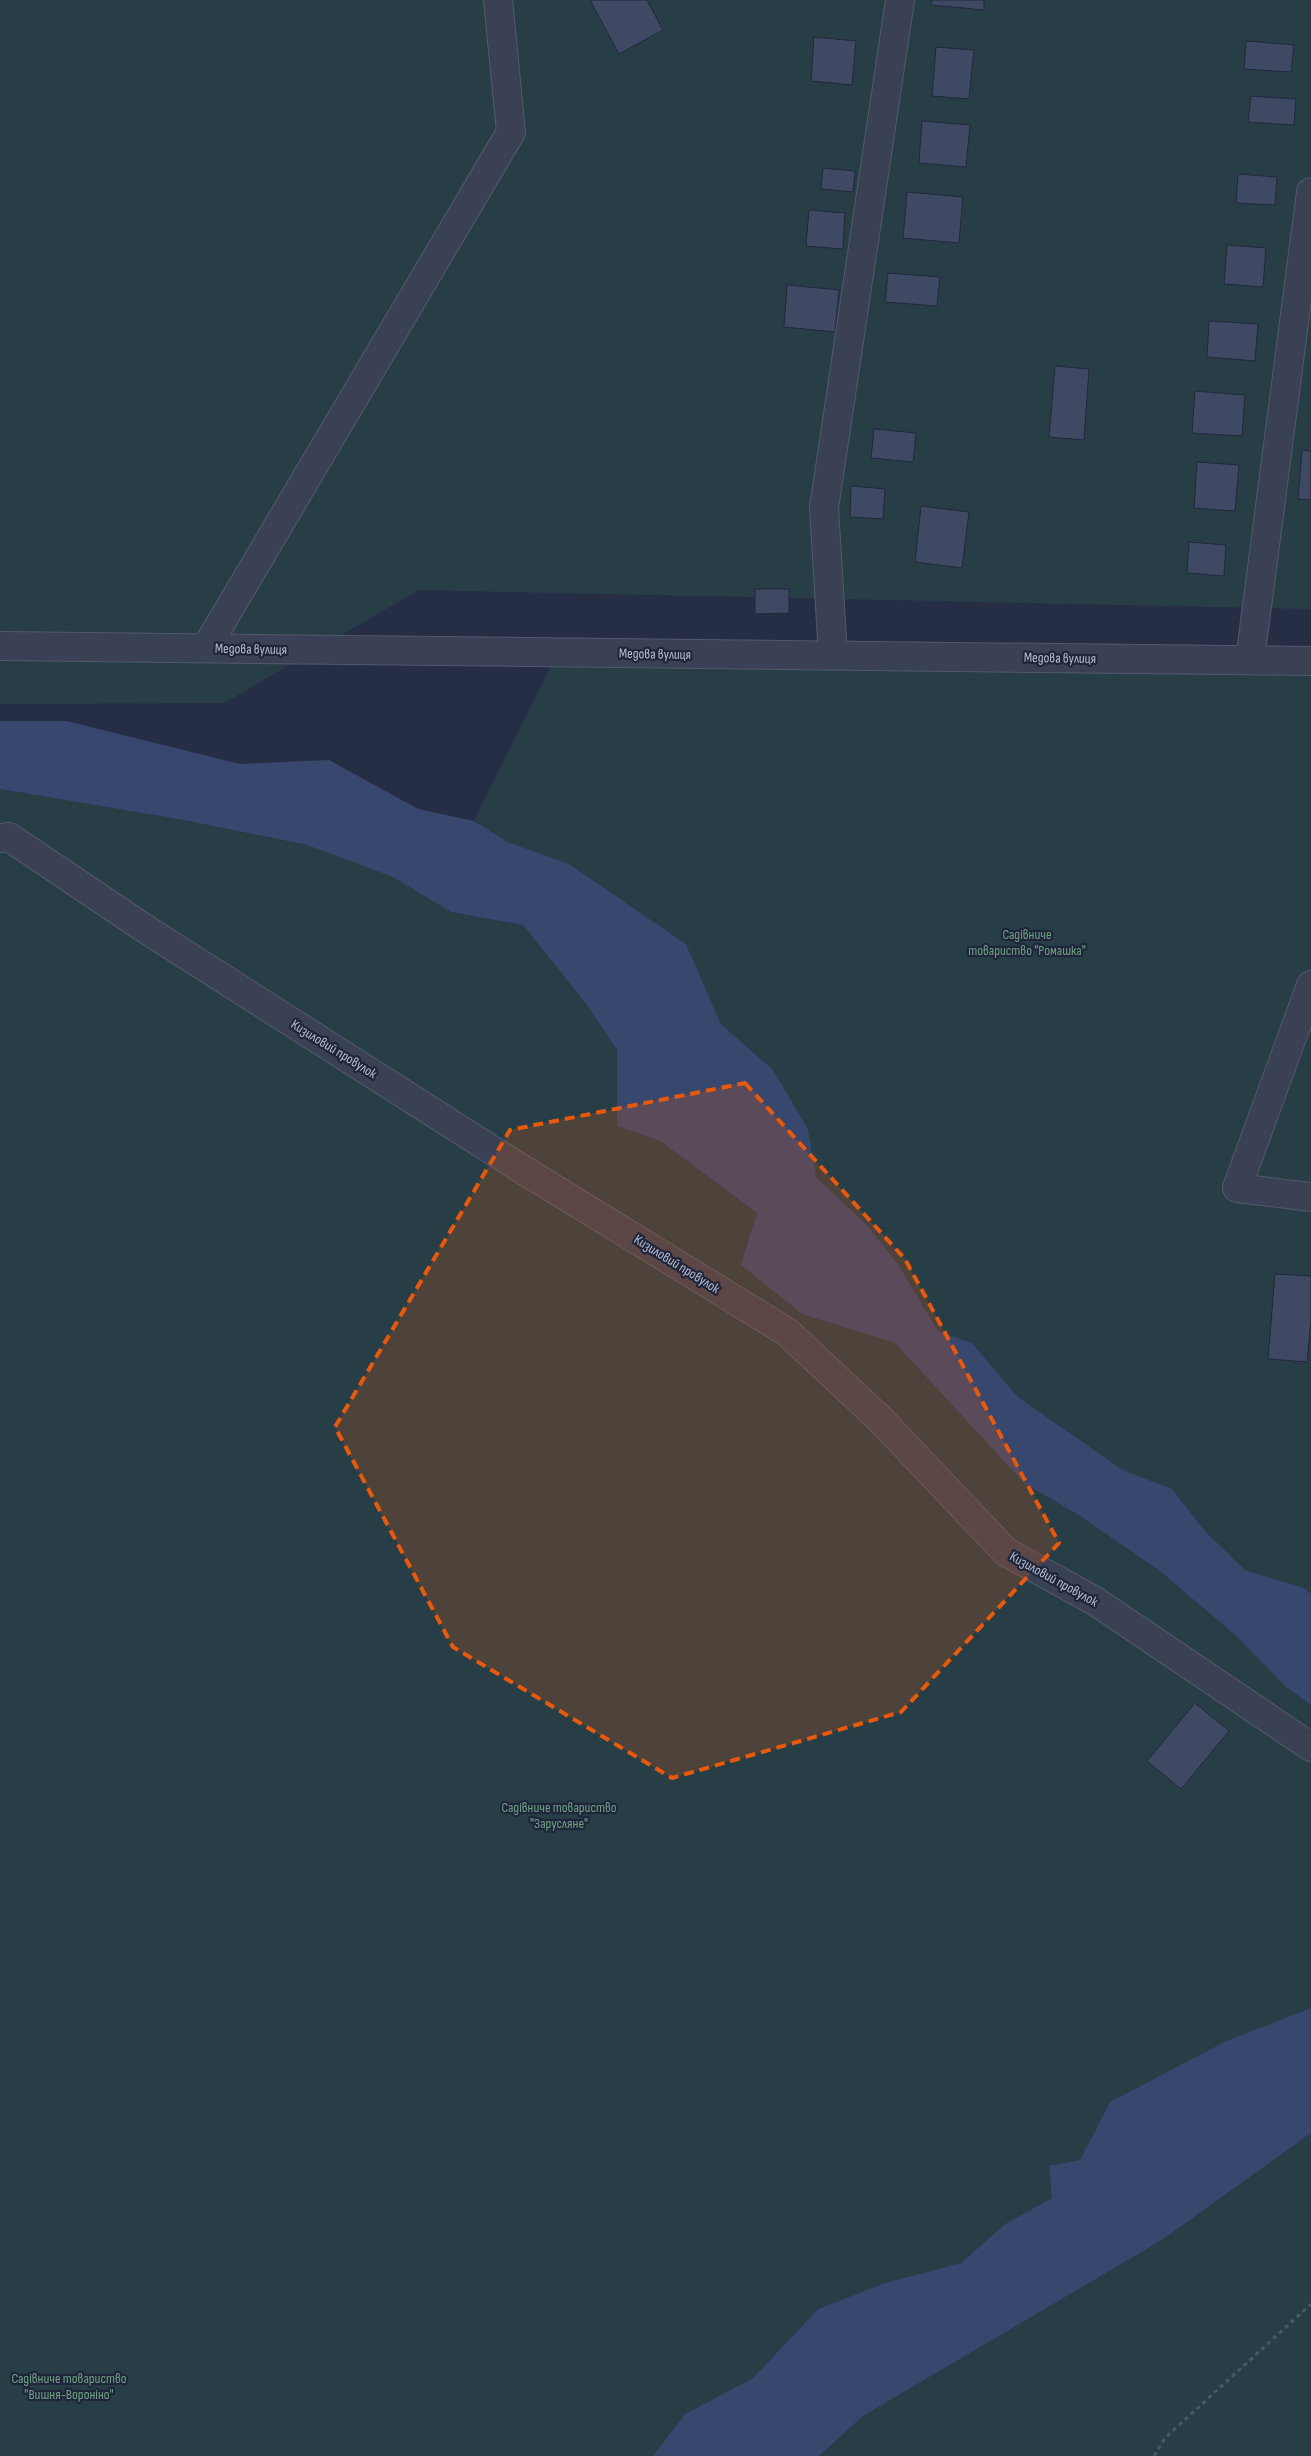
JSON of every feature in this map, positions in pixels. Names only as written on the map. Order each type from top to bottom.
[{"type":"street","points":[[206,648],[511,132],[498,0]]},
{"type":"street","points":[[833,656],[824,508],[900,0]]},
{"type":"street","points":[[1250,660],[1311,192]]},
{"type":"street","name":"Медова вулиця","points":[[0,646],[1311,661]]},
{"type":"street","name":"Кизиловий провулок","points":[[0,838],[9,837],[168,944],[517,1166],[787,1332],[880,1419],[1006,1552],[1095,1601],[1311,1747]]},
{"type":"street","points":[[1311,985],[1237,1188],[1311,1197]]},
{"type":"path","points":[[1154,2456],[1165,2438],[1311,2304]]},
{"type":"highlighted area","points":[[745,1083],[905,1259],[1059,1543],[901,1712],[672,1778],[453,1647],[335,1427],[510,1130]]},
{"type":"green space","points":[[0,0],[1311,0],[1311,609],[419,590],[224,703],[0,704]]},
{"type":"green space","name":"Садівниче товариство \"Ромашка\"","points":[[558,652],[1311,661],[1311,1594],[1304,1588],[1245,1570],[1205,1531],[1172,1489],[1123,1470],[1018,1397],[972,1343],[938,1331],[898,1264],[865,1223],[816,1177],[808,1129],[773,1070],[721,1024],[686,944],[569,864],[508,842],[474,821]]},
{"type":"green space","name":"Садівниче товариство \"Зарусляне\"","points":[[0,789],[178,819],[307,845],[393,877],[451,912],[523,925],[587,1005],[617,1050],[617,1126],[660,1141],[757,1213],[802,1314],[895,1343],[1025,1484],[1077,1514],[1160,1571],[1235,1635],[1286,1687],[1311,1705],[1311,2008],[1226,2041],[1110,2102],[1080,2160],[1052,2198],[1005,2224],[961,2263],[885,2283],[818,2309],[753,2378],[685,2414],[653,2456],[0,2456]]},
{"type":"green space","points":[[1311,2133],[1311,2456],[819,2456],[863,2416],[1162,2240]]},
{"type":"water","points":[[0,721],[66,721],[240,764],[329,760],[418,809],[474,821],[508,842],[569,864],[686,944],[721,1024],[773,1070],[808,1129],[816,1177],[865,1223],[898,1264],[938,1331],[972,1343],[1018,1397],[1123,1470],[1172,1489],[1205,1531],[1245,1570],[1304,1588],[1311,1594],[1311,1705],[1286,1687],[1235,1635],[1160,1571],[1077,1514],[1025,1484],[895,1343],[802,1314],[741,1265],[757,1213],[660,1141],[617,1126],[617,1050],[587,1005],[523,925],[451,912],[393,877],[307,845],[178,819],[0,789]]},
{"type":"water","points":[[1311,2008],[1311,2133],[1162,2240],[863,2416],[819,2456],[653,2456],[685,2414],[753,2378],[818,2309],[885,2283],[961,2263],[1005,2224],[1052,2198],[1049,2166],[1080,2160],[1110,2102],[1226,2041]]},
{"type":"building","points":[[590,0],[647,0],[663,30],[619,54]]},
{"type":"building","points":[[932,0],[984,0],[984,10],[931,5]]},
{"type":"building","points":[[814,37],[856,41],[852,85],[811,81]]},
{"type":"building","points":[[1246,41],[1294,45],[1291,72],[1244,69]]},
{"type":"building","points":[[936,47],[974,50],[969,99],[932,96]]},
{"type":"building","points":[[1251,96],[1296,99],[1294,125],[1248,122]]},
{"type":"building","points":[[922,121],[970,125],[966,167],[919,163]]},
{"type":"building","points":[[823,168],[855,171],[853,192],[821,189]]},
{"type":"building","points":[[1238,174],[1277,177],[1275,205],[1236,203]]},
{"type":"building","points":[[907,192],[963,197],[959,243],[903,238]]},
{"type":"building","points":[[809,210],[845,213],[843,249],[806,246]]},
{"type":"building","points":[[1227,245],[1266,248],[1263,287],[1224,284]]},
{"type":"building","points":[[888,273],[940,277],[937,306],[885,302]]},
{"type":"building","points":[[787,285],[839,290],[835,332],[784,327]]},
{"type":"building","points":[[1209,321],[1258,324],[1255,361],[1207,357]]},
{"type":"building","points":[[1055,366],[1089,369],[1084,440],[1049,437]]},
{"type":"building","points":[[1195,391],[1245,395],[1242,436],[1192,433]]},
{"type":"building","points":[[874,429],[916,433],[913,462],[871,458]]},
{"type":"building","points":[[1302,450],[1311,451],[1311,500],[1298,499]]},
{"type":"building","points":[[1197,462],[1239,465],[1235,511],[1194,508]]},
{"type":"building","points":[[851,486],[885,489],[883,519],[850,517]]},
{"type":"building","points":[[921,506],[969,512],[962,568],[915,562]]},
{"type":"building","points":[[1189,542],[1226,545],[1224,576],[1187,573]]},
{"type":"building","points":[[755,589],[789,589],[789,613],[755,614]]},
{"type":"building","points":[[1275,1274],[1311,1276],[1311,1321],[1307,1362],[1268,1359]]},
{"type":"building","points":[[1195,1703],[1229,1731],[1181,1789],[1147,1761]]},
{"type":"park label","name":"Садівниче товариство \"Вишня-Вороніно\"","points":[[69,2386]]}]
